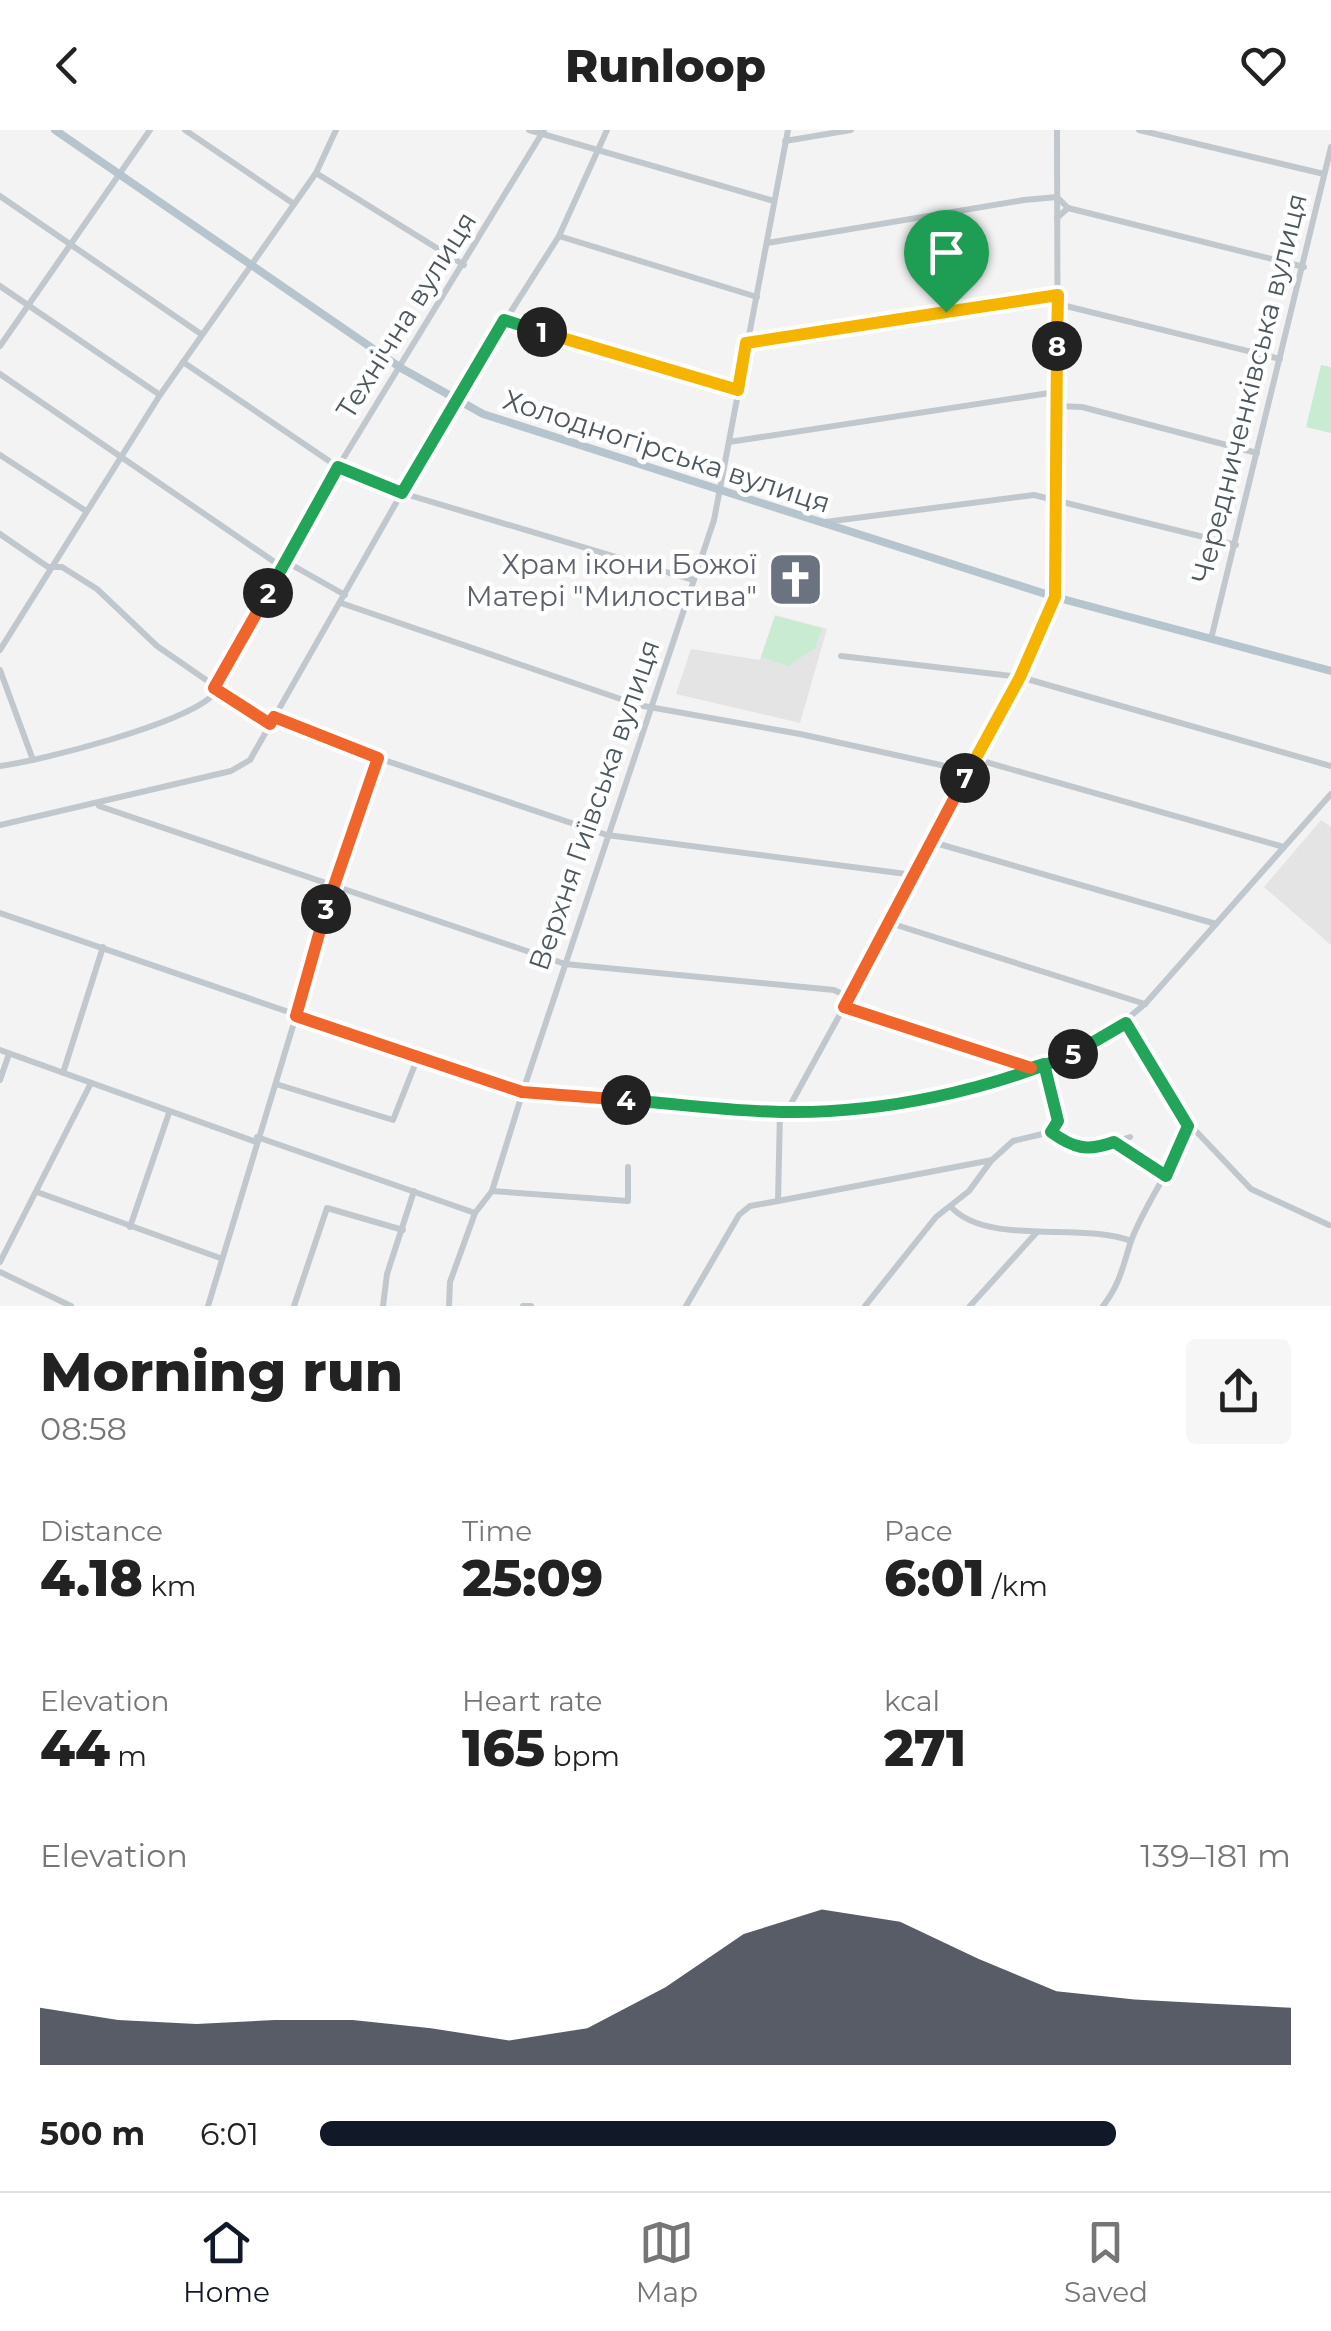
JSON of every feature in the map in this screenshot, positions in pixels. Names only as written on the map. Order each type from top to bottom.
[{"type":"main road","name":"Холодногірська вулиця","points":[[55,130],[116,176],[454,401],[815,524],[1055,597],[1331,671]]},
{"type":"street","points":[[0,346],[150,130]]},
{"type":"street","points":[[185,130],[294,204]]},
{"type":"street","points":[[528,130],[774,201]]},
{"type":"street","points":[[0,825],[232,771],[250,760],[454,401],[559,236],[607,130]]},
{"type":"street","name":"Верхня Гиївська вулиця","points":[[449,1306],[450,1282],[475,1213],[492,1191],[720,493],[788,130]]},
{"type":"street","points":[[785,141],[851,130]]},
{"type":"street","points":[[778,1201],[783,1112],[890,923],[1020,677],[1055,597],[1057,130]]},
{"type":"street","points":[[1139,130],[1324,174]]},
{"type":"street","points":[[0,650],[48,567],[160,395],[316,173],[333,131]]},
{"type":"street","name":"Технічна вулиця","points":[[0,766],[33,760],[199,707],[286,564],[338,467],[544,132]]},
{"type":"street","name":"Чередниченківська вулиця","points":[[1211,639],[1331,147]]},
{"type":"street","points":[[316,173],[464,265]]},
{"type":"street","points":[[0,196],[202,334]]},
{"type":"street","points":[[1057,196],[1068,208],[1304,268]]},
{"type":"street","points":[[768,244],[1057,196]]},
{"type":"street","points":[[1057,218],[1068,208]]},
{"type":"street","points":[[559,236],[658,270],[757,297]]},
{"type":"street","points":[[0,286],[160,395]]},
{"type":"street","points":[[746,343],[1058,299],[1280,359]]},
{"type":"street","points":[[504,320],[738,390]]},
{"type":"street","points":[[183,362],[338,467],[402,493],[693,580]]},
{"type":"street","points":[[0,374],[276,563],[286,564],[345,595]]},
{"type":"street","points":[[729,442],[1056,392]]},
{"type":"street","points":[[1058,406],[1082,407],[1258,453]]},
{"type":"street","points":[[0,455],[86,511]]},
{"type":"street","points":[[815,524],[1034,495],[1236,545]]},
{"type":"street","points":[[0,534],[48,567],[62,567],[96,590],[157,646],[214,688],[272,720],[607,835],[915,875]]},
{"type":"street","points":[[58,554],[62,567]]},
{"type":"street","points":[[341,603],[650,708],[800,734],[968,771]]},
{"type":"street","points":[[840,656],[1020,677],[1331,766]]},
{"type":"street","points":[[0,670],[33,760]]},
{"type":"street","points":[[208,1306],[334,885],[378,758]]},
{"type":"street","points":[[976,759],[1284,847]]},
{"type":"street","points":[[0,913],[522,1092],[783,1112],[923,1100],[1044,1064],[1099,1042],[1126,1023],[1331,794]]},
{"type":"street","points":[[97,805],[564,964],[834,990],[850,996]]},
{"type":"street","points":[[932,842],[1216,924]]},
{"type":"street","points":[[890,923],[1145,1004]]},
{"type":"street","points":[[63,1073],[103,947]]},
{"type":"street","points":[[844,1007],[1030,1069]]},
{"type":"street","points":[[1126,1023],[1188,1126],[1250,1189],[1329,1224]]},
{"type":"street","points":[[0,1050],[170,1113],[475,1213]]},
{"type":"street","points":[[0,1080],[9,1054]]},
{"type":"street","points":[[276,1084],[393,1120],[418,1057]]},
{"type":"street","points":[[866,1306],[936,1217],[952,1208],[992,1160],[1013,1141],[1051,1132],[1058,1121],[1044,1064]]},
{"type":"street","points":[[0,1262],[91,1083]]},
{"type":"street","points":[[130,1227],[170,1113]]},
{"type":"street","points":[[1103,1306],[1126,1270],[1132,1241],[1188,1126]]},
{"type":"street","points":[[1051,1132],[1070,1146],[1093,1150],[1130,1137]]},
{"type":"street","points":[[1114,1142],[1166,1176]]},
{"type":"street","points":[[686,1306],[739,1215],[750,1206],[992,1160]]},
{"type":"street","points":[[492,1191],[628,1201],[628,1167]]},
{"type":"street","points":[[383,1306],[386,1274],[414,1191]]},
{"type":"street","points":[[37,1192],[220,1258]]},
{"type":"street","points":[[294,1306],[326,1208],[403,1230]]},
{"type":"street","points":[[952,1208],[972,1222],[1037,1232],[1074,1231],[1132,1241]]},
{"type":"street","points":[[970,1306],[980,1291],[1032,1242],[1037,1232]]},
{"type":"street","points":[[0,1272],[71,1306]]},
{"type":"street","points":[[522,1306],[531,1306]]},
{"type":"shaded area","points":[[775,615],[827,629],[800,723],[676,694],[691,649],[760,660]]},
{"type":"shaded area","points":[[1321,820],[1331,827],[1331,945],[1264,887]]},
{"type":"green space","points":[[1321,365],[1331,367],[1331,433],[1306,427]]},
{"type":"green space","points":[[775,616],[822,628],[815,648],[788,666],[761,657]]},
{"type":"place","name":"Храм ікони Божої Матері \"Милостива\"","points":[[796,580]]},
{"type":"route","points":[[946,312],[746,343],[738,390],[504,320],[402,493],[338,467],[214,688],[270,724],[274,717],[378,758],[320,926],[318,946],[296,1016],[522,1092],[786,1112],[923,1100],[1030,1069],[1068,1056],[1099,1042],[1126,1023],[1188,1126],[1181,1150],[1166,1176],[1114,1142],[1093,1150],[1070,1146],[1051,1132],[1058,1121],[1044,1064],[1030,1069],[844,1007],[1020,677],[1055,597],[1058,295],[946,312]]}]
